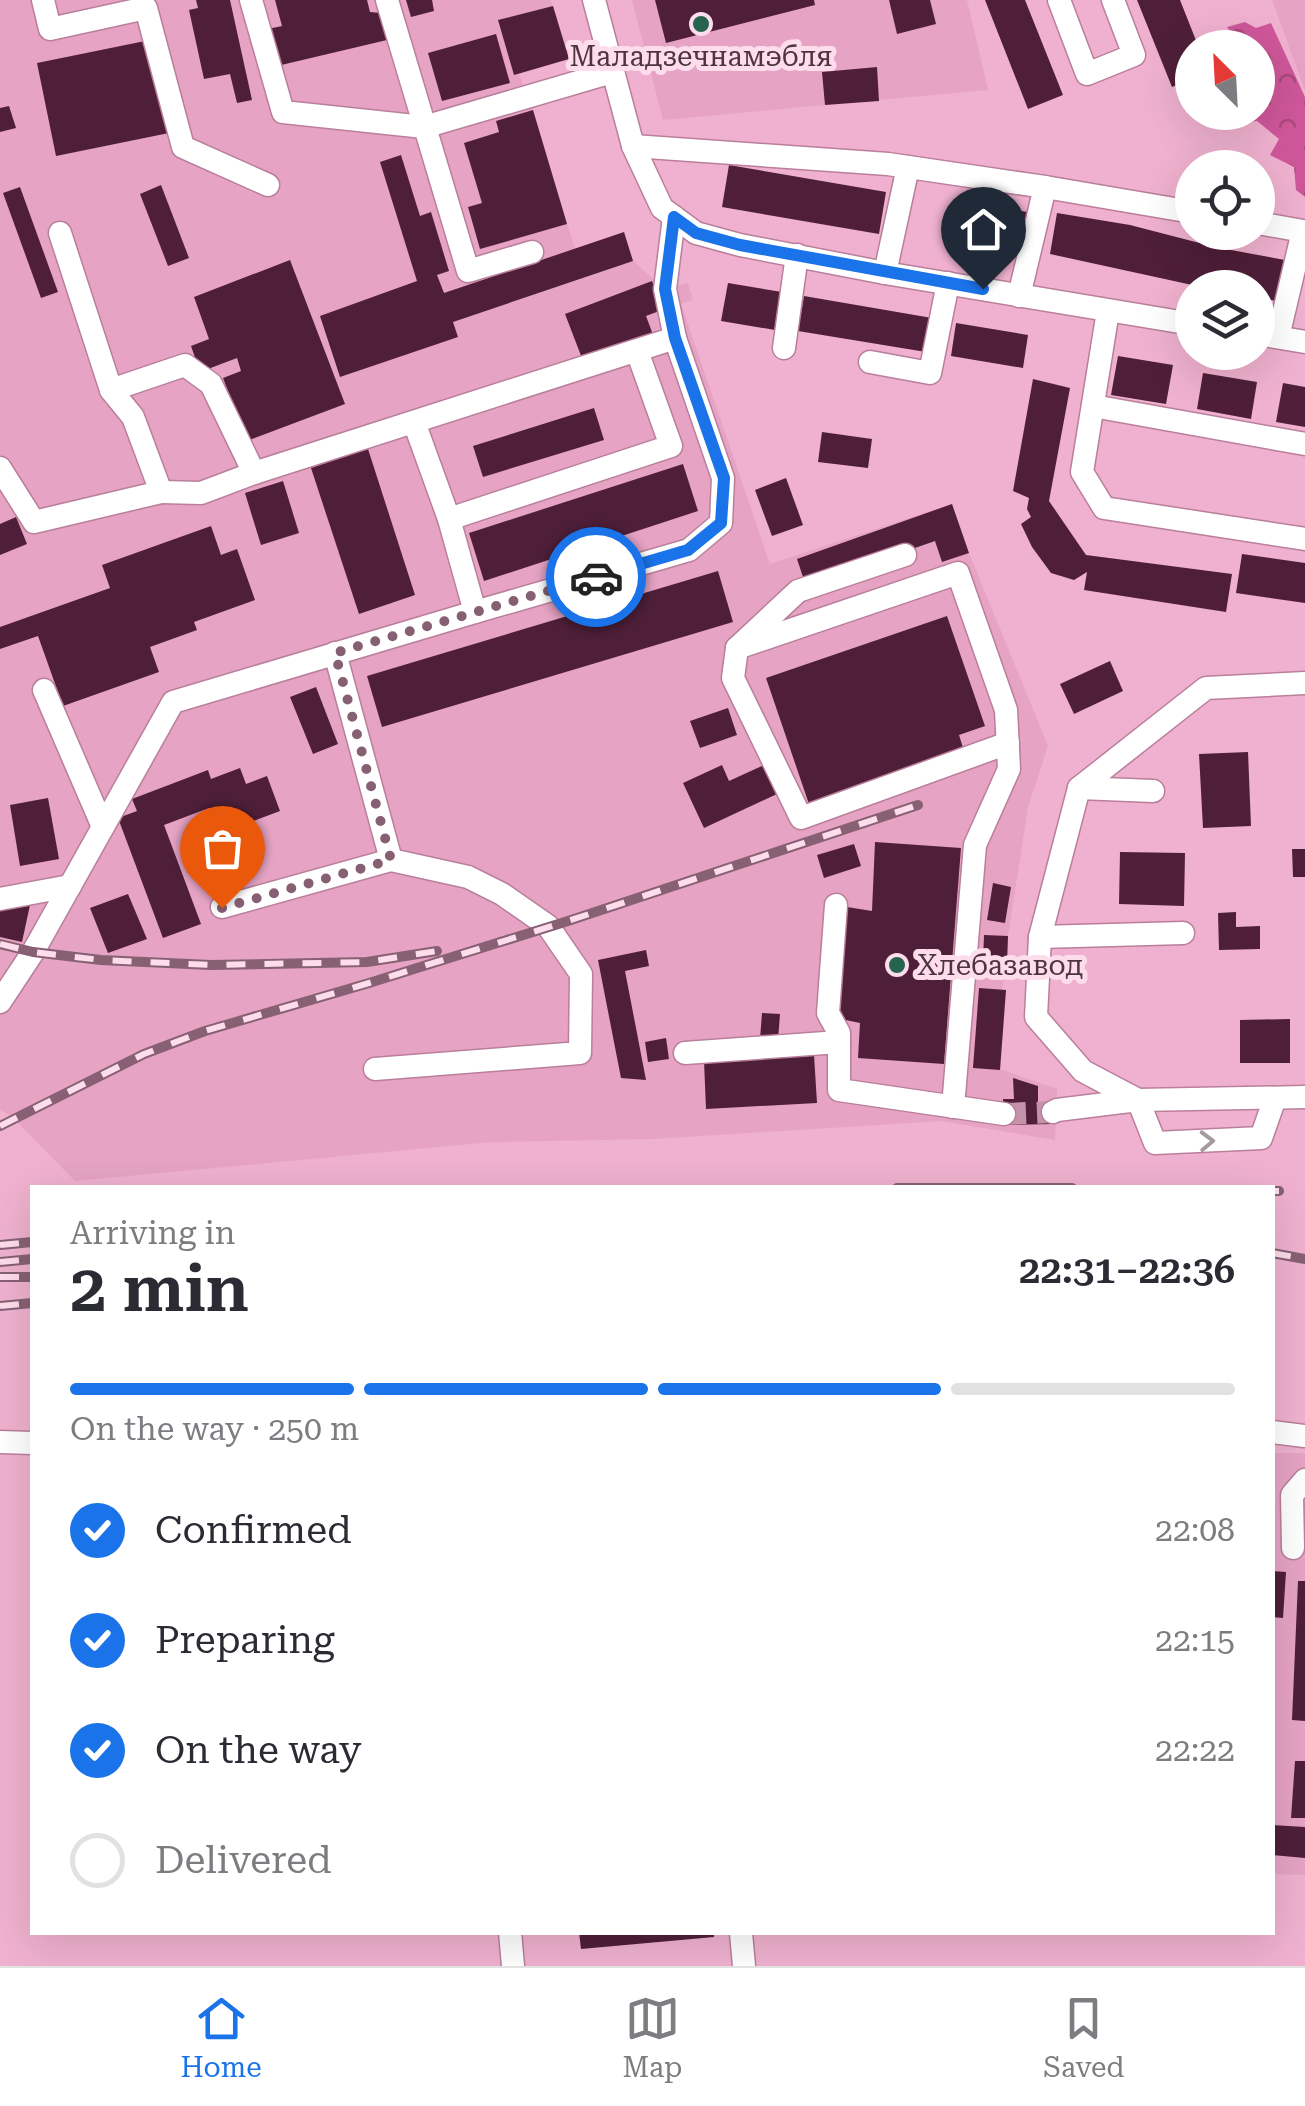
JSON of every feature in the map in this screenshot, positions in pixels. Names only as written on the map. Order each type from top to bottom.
[{"type":"street","points":[[43,0],[50,29],[146,8],[183,147],[268,185]]},
{"type":"street","points":[[251,0],[283,112],[424,127],[612,72]]},
{"type":"street","points":[[388,0],[468,271],[532,252]]},
{"type":"street","points":[[594,0],[633,146],[662,208],[696,233],[885,272],[1175,321]]},
{"type":"street","points":[[1059,0],[1087,74],[1134,55],[1113,0]]},
{"type":"street","points":[[633,146],[908,167],[1175,209]]},
{"type":"street","points":[[885,272],[908,167]]},
{"type":"street","points":[[1019,296],[1045,187]]},
{"type":"street","points":[[0,1002],[173,702],[688,550],[721,523],[724,478],[675,338],[665,289],[674,217]]},
{"type":"street","points":[[1275,227],[1304,232],[1275,316]]},
{"type":"street","points":[[60,233],[111,390],[133,417],[160,492]]},
{"type":"street","points":[[784,348],[797,255]]},
{"type":"street","points":[[870,362],[930,374],[948,283]]},
{"type":"street","points":[[1108,311],[1082,472],[1104,508],[1305,539]]},
{"type":"street","points":[[1275,337],[1305,342]]},
{"type":"street","points":[[0,468],[34,522],[160,492],[201,493],[254,472],[675,338]]},
{"type":"street","points":[[449,519],[671,446],[637,351]]},
{"type":"street","points":[[111,390],[185,365],[211,384],[254,472]]},
{"type":"street","points":[[1093,406],[1305,444]]},
{"type":"street","points":[[414,422],[449,519],[475,612]]},
{"type":"street","points":[[905,555],[798,592],[738,648],[733,678],[801,818],[1008,744]]},
{"type":"street","points":[[738,648],[958,574],[1006,710],[1009,769],[975,845],[953,1107]]},
{"type":"street","points":[[335,653],[391,860]]},
{"type":"street","points":[[1275,1098],[1261,1138],[1154,1142],[1138,1100],[1083,1071],[1036,1017],[1040,937],[1079,788],[1206,688],[1305,683]]},
{"type":"street","points":[[44,690],[103,827]]},
{"type":"street","points":[[1079,788],[1154,791]]},
{"type":"street","points":[[222,908],[391,860],[468,876],[502,894],[548,926],[582,974],[580,1053],[375,1069]]},
{"type":"street","points":[[0,899],[70,886]]},
{"type":"street","points":[[836,905],[828,1013],[838,1033],[839,1090],[1004,1114]]},
{"type":"street","points":[[1040,937],[1183,932]]},
{"type":"street","points":[[0,960],[23,968]]},
{"type":"street","points":[[0,975],[23,968]]},
{"type":"street","points":[[686,1054],[838,1042]]},
{"type":"street","points":[[1053,1112],[1138,1100],[1305,1096]]},
{"type":"street","points":[[1275,1432],[1305,1436]]},
{"type":"street","points":[[0,1442],[30,1443]]},
{"type":"street","points":[[1293,1548],[1292,1495],[1305,1480]]},
{"type":"street","points":[[510,1935],[513,1966]]},
{"type":"street","points":[[742,1935],[744,1966]]},
{"type":"shaded area","points":[[0,0],[551,0],[569,59],[519,74],[575,249],[624,232],[633,261],[665,289],[688,283],[693,300],[681,304],[770,564],[952,504],[1048,746],[1028,807],[1008,936],[1000,1069],[1057,1089],[1055,1140],[941,1121],[653,1139],[492,1142],[75,1181],[0,1109]]},
{"type":"shaded area","points":[[632,0],[967,0],[988,90],[663,120]]},
{"type":"shaded area","points":[[1272,0],[1305,0],[1305,90]]},
{"type":"shaded area","points":[[1275,1453],[1305,1453],[1305,1875],[1275,1874]]},
{"type":"green space","points":[[1245,22],[1256,28],[1271,23],[1274,30],[1229,30],[1227,27]]},
{"type":"green space","points":[[1275,32],[1305,97],[1305,197],[1296,190],[1294,167],[1275,158],[1273,150],[1279,139],[1268,130],[1275,130]]},
{"type":"building","points":[[196,0],[230,0],[252,100],[237,103],[230,74],[204,79],[189,10],[198,8]]},
{"type":"building","points":[[275,0],[367,0],[370,12],[381,13],[387,40],[277,66],[268,29],[282,26]]},
{"type":"building","points":[[406,0],[432,0],[434,11],[411,17]]},
{"type":"building","name":"Маладзечнамэбля","points":[[655,0],[814,0],[815,5],[666,43]]},
{"type":"building","points":[[889,0],[930,0],[936,24],[897,34]]},
{"type":"building","points":[[985,0],[1025,0],[1063,95],[1028,109]]},
{"type":"building","points":[[1137,0],[1180,0],[1192,30],[1175,30],[1172,87]]},
{"type":"building","points":[[553,6],[569,59],[514,75],[498,20]]},
{"type":"building","points":[[496,34],[510,83],[442,101],[428,53]]},
{"type":"building","points":[[150,40],[169,133],[56,156],[37,63]]},
{"type":"building","points":[[877,67],[879,101],[825,105],[822,72]]},
{"type":"building","points":[[9,106],[16,128],[0,132],[0,108]]},
{"type":"building","points":[[533,110],[567,224],[480,249],[468,207],[482,203],[464,143],[499,132],[496,121]]},
{"type":"building","points":[[401,155],[420,216],[431,212],[449,271],[437,275],[444,293],[624,232],[633,261],[453,322],[458,337],[340,377],[320,316],[417,281],[380,162]]},
{"type":"building","points":[[729,165],[886,192],[879,234],[722,207]]},
{"type":"building","points":[[161,185],[189,258],[168,266],[140,194]]},
{"type":"building","points":[[20,187],[58,292],[41,298],[3,193]]},
{"type":"building","points":[[960,200],[1027,212],[1021,250],[954,238]]},
{"type":"building","points":[[1057,213],[1175,237],[1175,250],[1231,250],[1285,260],[1276,301],[1275,270],[1175,270],[1175,281],[1050,254]]},
{"type":"building","points":[[290,260],[345,404],[247,441],[223,378],[241,371],[237,358],[200,372],[191,346],[209,339],[194,297]]},
{"type":"building","points":[[652,281],[662,310],[646,316],[655,340],[585,366],[565,314]]},
{"type":"building","points":[[728,283],[788,293],[781,331],[721,321]]},
{"type":"building","points":[[804,296],[932,318],[926,352],[798,331]]},
{"type":"building","points":[[956,323],[1028,335],[1023,368],[951,356]]},
{"type":"building","points":[[1118,356],[1173,365],[1166,404],[1111,395]]},
{"type":"building","points":[[1203,373],[1257,382],[1251,419],[1197,409]]},
{"type":"building","points":[[1033,379],[1070,388],[1049,501],[1086,555],[1232,574],[1226,612],[1084,590],[1087,572],[1074,580],[1051,573],[1021,524],[1031,517],[1027,509],[1029,498],[1013,491]]},
{"type":"building","points":[[1283,383],[1305,387],[1305,427],[1276,422]]},
{"type":"building","points":[[594,408],[604,440],[483,477],[473,446]]},
{"type":"building","points":[[822,432],[872,439],[868,468],[818,462]]},
{"type":"building","points":[[368,449],[415,595],[359,614],[311,468]]},
{"type":"building","points":[[683,464],[698,511],[484,581],[469,533]]},
{"type":"building","points":[[786,478],[803,525],[772,536],[755,490]]},
{"type":"building","points":[[283,481],[299,533],[261,545],[245,493]]},
{"type":"building","points":[[952,504],[969,553],[942,562],[935,541],[806,586],[797,559]]},
{"type":"building","points":[[16,517],[27,544],[0,555],[0,524]]},
{"type":"building","points":[[211,526],[221,555],[237,549],[255,600],[194,622],[197,630],[150,647],[159,672],[63,706],[38,636],[0,649],[0,627],[110,588],[102,565]]},
{"type":"building","points":[[1242,554],[1305,563],[1305,603],[1236,593]]},
{"type":"building","points":[[718,571],[733,622],[382,727],[367,676]]},
{"type":"building","points":[[947,616],[985,726],[959,735],[965,754],[810,807],[766,678]]},
{"type":"building","points":[[1110,661],[1123,691],[1074,714],[1060,684]]},
{"type":"building","points":[[316,687],[338,744],[313,754],[290,697]]},
{"type":"building","points":[[728,708],[737,735],[700,748],[690,721]]},
{"type":"building","points":[[1248,752],[1251,826],[1203,828],[1199,754]]},
{"type":"building","points":[[722,765],[729,781],[764,765],[777,794],[704,828],[683,783]]},
{"type":"building","points":[[240,768],[246,784],[267,776],[280,811],[219,834],[209,808],[164,825],[201,924],[163,938],[118,818],[137,811],[132,799],[208,770],[211,779]]},
{"type":"building","points":[[48,798],[59,859],[20,866],[10,805]]},
{"type":"building","name":"Хлебазавод","points":[[875,842],[961,848],[944,1064],[858,1058],[860,1023],[836,1018],[847,907],[872,911]]},
{"type":"building","points":[[854,844],[861,866],[824,878],[817,855]]},
{"type":"building","points":[[1292,849],[1305,849],[1305,877],[1293,877]]},
{"type":"building","points":[[1120,852],[1185,853],[1184,906],[1119,904]]},
{"type":"building","points":[[993,883],[1011,887],[1005,923],[987,920]]},
{"type":"building","points":[[128,894],[147,939],[108,953],[90,908]]},
{"type":"building","points":[[30,905],[22,942],[0,937],[0,909]]},
{"type":"building","points":[[1236,912],[1236,927],[1260,926],[1260,949],[1219,950],[1218,913]]},
{"type":"building","points":[[984,935],[1008,936],[1007,964],[983,963]]},
{"type":"building","points":[[646,950],[649,966],[625,971],[646,1080],[621,1078],[598,960]]},
{"type":"building","points":[[979,988],[1006,990],[1000,1070],[973,1068]]},
{"type":"building","points":[[762,1013],[780,1014],[778,1040],[760,1039]]},
{"type":"building","points":[[1290,1019],[1290,1063],[1240,1063],[1240,1020]]},
{"type":"building","points":[[666,1038],[669,1059],[648,1062],[645,1042]]},
{"type":"building","points":[[814,1055],[817,1103],[706,1109],[704,1061]]},
{"type":"building","points":[[1013,1078],[1038,1086],[1038,1103],[1053,1103],[1053,1124],[1004,1125],[1003,1099],[1014,1099]]},
{"type":"building","points":[[1275,1571],[1286,1572],[1283,1618],[1275,1617]]},
{"type":"building","points":[[1298,1581],[1305,1581],[1305,1721],[1292,1720]]},
{"type":"building","points":[[1295,1761],[1305,1761],[1305,1818],[1291,1818]]},
{"type":"building","points":[[1275,1825],[1305,1827],[1305,1858],[1275,1855]]},
{"type":"building","points":[[579,1935],[714,1935],[714,1937],[581,1949]]},
{"type":"tunnel","points":[[1004,1114],[1053,1112]]},
{"type":"railway","points":[[0,1126],[144,1054],[205,1031],[568,921],[918,805]]},
{"type":"railway","points":[[0,944],[101,960],[211,965],[367,962],[437,951]]},
{"type":"railway","points":[[0,1245],[30,1242]]},
{"type":"railway","points":[[1275,1254],[1305,1259]]},
{"type":"railway","points":[[0,1262],[30,1259]]},
{"type":"railway","points":[[0,1277],[30,1277]]},
{"type":"railway","points":[[0,1306],[30,1303]]},
{"type":"way so far","points":[[222,908],[391,860],[335,653],[596,577]]},
{"type":"place","name":"Маладзечнамэбля","points":[[701,24]]},
{"type":"place","name":"Хлебазавод","points":[[897,965]]},
{"type":"route","points":[[596,577],[688,550],[721,523],[724,478],[675,338],[665,289],[674,217],[696,233],[740,245],[983,289]]}]
